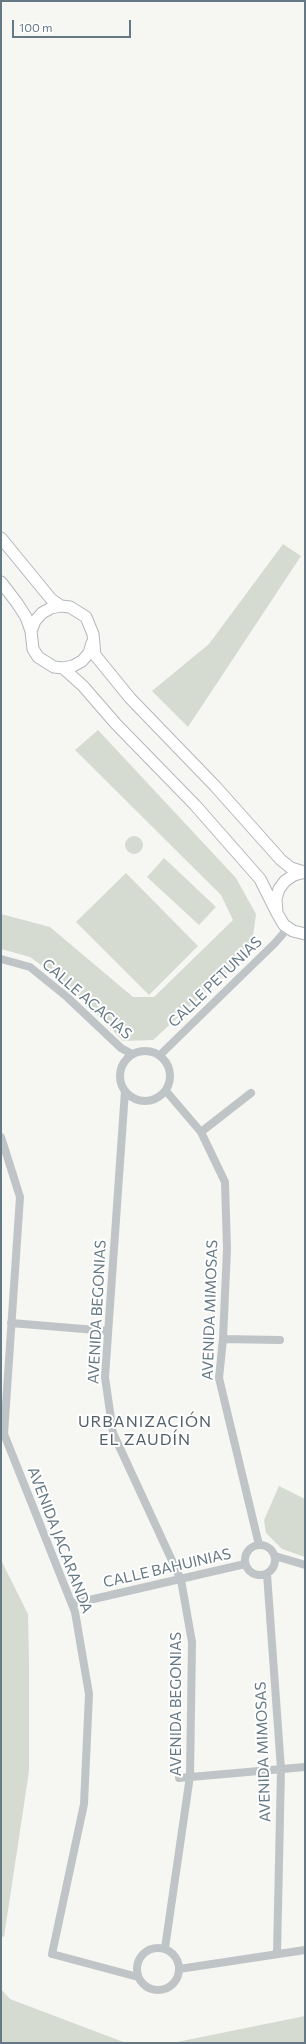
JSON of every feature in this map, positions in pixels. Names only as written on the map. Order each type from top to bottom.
[{"type":"main road","points":[[1,538],[51,599],[61,606],[74,609],[86,617],[92,629],[92,643],[95,655],[146,717],[215,786],[281,860],[291,868],[304,872]]},
{"type":"main road","points":[[1,582],[20,608],[31,631],[33,650],[45,664],[63,668],[73,666],[82,661],[89,653],[92,643]]},
{"type":"main road","points":[[31,631],[35,621],[42,613],[51,608],[61,606]]},
{"type":"main road","points":[[63,668],[83,686],[116,724],[195,804],[260,879],[284,925],[293,931],[305,934]]},
{"type":"main road","points":[[277,913],[276,899],[279,889],[285,881],[294,875],[304,872]]},
{"type":"street","name":"CALLE PETUNIAS","points":[[160,1055],[275,943],[288,928]]},
{"type":"street","name":"CALLE ACACIAS","points":[[1,958],[30,967],[67,997],[121,1048],[132,1054]]},
{"type":"street","points":[[143,1051],[152,1051],[160,1055],[169,1066],[171,1074],[170,1083],[166,1091],[157,1098],[148,1101],[132,1097],[125,1091],[120,1077],[121,1068],[125,1060],[132,1054],[143,1051]]},
{"type":"street","name":"AVENIDA BEGONIAS","points":[[125,1091],[105,1377],[113,1433],[181,1580],[192,1642],[190,1776],[165,1948]]},
{"type":"street","name":"AVENIDA MIMOSAS","points":[[166,1091],[201,1132],[225,1182],[227,1249],[223,1339],[219,1378],[259,1545]]},
{"type":"street","points":[[201,1132],[251,1093]]},
{"type":"street","name":"AVENIDA JACARANDA","points":[[1,1137],[20,1198],[4,1434],[75,1612],[89,1694],[84,1804],[52,1954],[138,1977]]},
{"type":"street","points":[[11,1323],[108,1331]]},
{"type":"street","points":[[223,1339],[280,1340]]},
{"type":"street","points":[[259,1545],[269,1547],[275,1556],[274,1566],[267,1574],[255,1575],[250,1572],[246,1564],[245,1556],[247,1551],[259,1545]]},
{"type":"street","points":[[275,1556],[305,1565]]},
{"type":"street","name":"CALLE BAHUINIAS","points":[[72,1604],[246,1564]]},
{"type":"street","name":"AVENIDA MIMOSAS","points":[[267,1574],[281,1769],[277,1954]]},
{"type":"street","points":[[179,1778],[305,1767]]},
{"type":"street","points":[[156,1948],[165,1948],[175,1958],[179,1969],[176,1980],[172,1985],[158,1991],[147,1988],[138,1977],[137,1964],[140,1957],[146,1952],[156,1948]]},
{"type":"street","points":[[179,1969],[305,1950]]},
{"type":"shaded area","points":[[283,544],[301,556],[188,727],[152,691],[209,644]]},
{"type":"shaded area","points":[[98,730],[236,878],[256,914],[251,951],[153,1040],[123,1041],[78,995],[41,965],[30,957],[1,949],[1,914],[50,927],[133,997],[154,997],[233,920],[221,895],[75,750]]},
{"type":"shaded area","points":[[134,836],[140,839],[143,845],[140,851],[134,854],[128,851],[125,845],[128,839]]},
{"type":"shaded area","points":[[164,858],[216,907],[199,925],[147,877]]},
{"type":"shaded area","points":[[126,873],[198,946],[149,995],[76,922]]},
{"type":"shaded area","points":[[279,1486],[305,1499],[305,1557],[282,1549],[266,1533],[264,1520]]},
{"type":"shaded area","points":[[1,1560],[28,1614],[29,1662],[29,1771],[4,1937],[1,1936]]},
{"type":"shaded area","points":[[1,1989],[10,1999],[126,2043],[1,2043]]},
{"type":"shaded area","points":[[305,2016],[305,2043],[172,2043]]},
{"type":"district","name":"URBANIZACIÓN EL ZAUDÍN","points":[[145,1431]]}]
